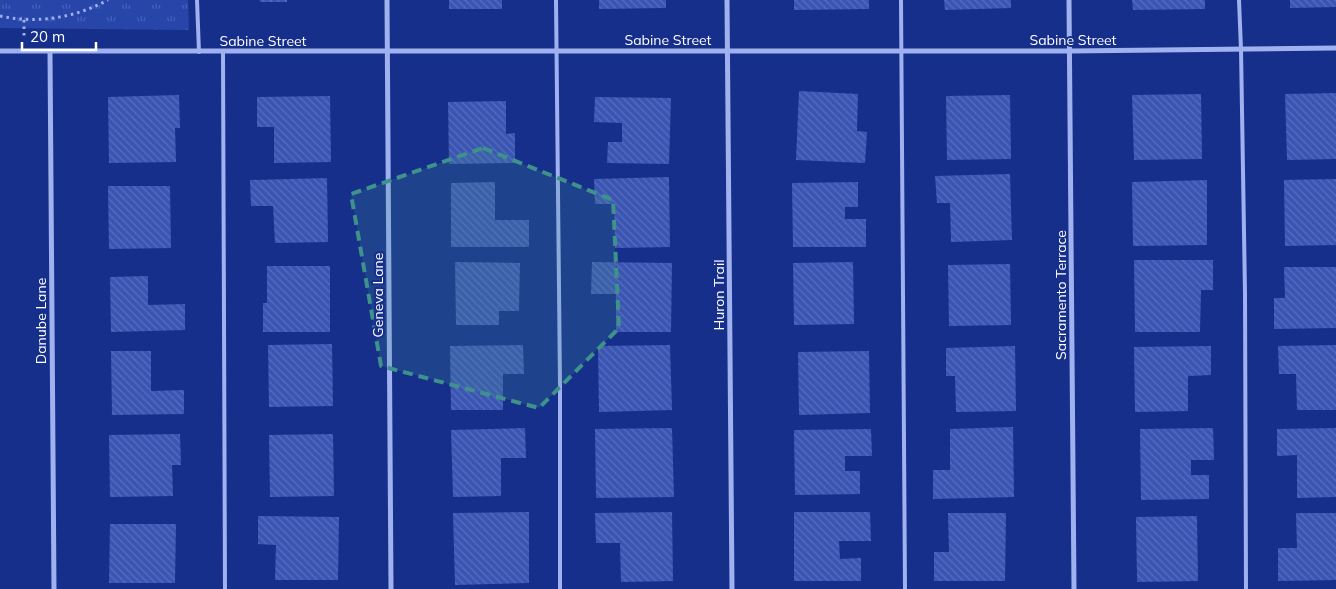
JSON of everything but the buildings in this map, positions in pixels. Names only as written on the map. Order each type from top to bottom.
[{"type":"street","name":"Geneva Lane","points":[[387,0],[391,589]]},
{"type":"street","name":"Huron Trail","points":[[727,0],[732,589]]},
{"type":"street","name":"Sacramento Terrace","points":[[1069,0],[1074,589]]},
{"type":"street","name":"Sabine Street","points":[[0,52],[902,52],[1336,48]]},
{"type":"street","name":"Danube Lane","points":[[50,52],[54,589]]},
{"type":"lane","points":[[198,0],[199,52]]},
{"type":"lane","points":[[556,0],[560,589]]},
{"type":"lane","points":[[901,0],[905,589]]},
{"type":"lane","points":[[1239,0],[1242,50],[1246,589]]},
{"type":"lane","points":[[223,52],[225,589]]},
{"type":"path","points":[[0,16],[24,20],[41,20],[76,13],[108,0]]},
{"type":"highlighted area","points":[[483,148],[613,200],[619,328],[539,408],[381,366],[351,194]]},
{"type":"green space","points":[[0,0],[188,0],[189,30],[0,28]]}]
